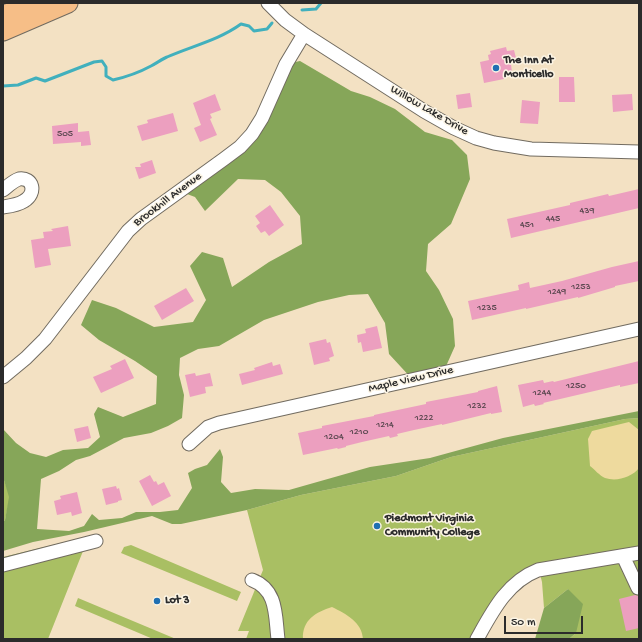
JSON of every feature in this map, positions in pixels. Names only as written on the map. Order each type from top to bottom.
[{"type":"highway","points":[[3,15],[40,3]]},
{"type":"highway","points":[[3,31],[68,3]]},
{"type":"street","name":"Willow Lake Drive","points":[[268,3],[285,20],[304,34],[424,111],[454,128],[476,138],[494,143],[531,149],[639,152]]},
{"type":"street","name":"Brookhill Avenue","points":[[3,377],[26,358],[45,339],[128,231],[141,218],[224,160],[240,147],[252,134],[262,118],[286,64],[304,34]]},
{"type":"street","points":[[3,190],[12,182],[25,179],[29,182],[33,192],[25,201],[3,207]]},
{"type":"street","name":"Maple View Drive","points":[[189,444],[208,426],[219,423],[639,329]]},
{"type":"street","points":[[3,565],[96,541]]},
{"type":"street","points":[[477,639],[500,601],[521,579],[531,573],[538,570],[639,553]]},
{"type":"street","points":[[623,556],[638,588]]},
{"type":"street","points":[[252,580],[265,586],[272,598],[278,639]]},
{"type":"green space","points":[[300,61],[351,91],[370,97],[395,109],[425,132],[452,140],[467,155],[470,179],[451,224],[428,244],[426,271],[439,290],[453,319],[455,346],[443,373],[413,380],[389,354],[385,323],[368,294],[349,295],[318,302],[264,320],[219,346],[198,349],[180,358],[179,375],[184,395],[182,418],[151,433],[124,438],[90,456],[76,460],[59,471],[41,479],[37,529],[69,531],[84,526],[92,514],[99,520],[122,518],[136,512],[178,510],[192,488],[188,473],[207,465],[220,449],[223,457],[221,482],[231,493],[255,489],[289,490],[370,467],[430,458],[503,438],[639,411],[639,418],[625,419],[451,457],[396,476],[301,495],[247,510],[181,524],[172,524],[152,516],[33,542],[3,551],[3,522],[5,520],[9,497],[3,477],[3,429],[16,443],[30,453],[46,457],[63,450],[88,448],[100,437],[94,414],[98,407],[123,417],[156,404],[157,376],[99,340],[81,325],[92,300],[116,308],[154,327],[193,322],[206,300],[190,266],[202,252],[223,258],[232,287],[269,262],[302,244],[300,216],[281,192],[265,180],[238,179],[205,211],[195,197],[179,191],[240,147],[286,64]]},
{"type":"green space","name":"Piedmont Virginia Community College","points":[[639,418],[639,639],[569,639],[576,633],[568,589],[544,608],[542,582],[539,570],[507,592],[484,639],[246,639],[249,631],[238,631],[263,570],[247,510],[301,495],[396,476],[451,457],[625,419]]},
{"type":"green space","points":[[3,477],[10,497],[5,520],[3,522]]},
{"type":"green space","points":[[89,536],[48,639],[3,639],[3,557]]},
{"type":"green space","points":[[131,545],[241,592],[237,601],[121,553],[124,547]]},
{"type":"green space","points":[[568,589],[583,604],[576,633],[569,639],[535,639],[544,608]]},
{"type":"green space","points":[[78,598],[176,639],[153,639],[75,606]]},
{"type":"sand","points":[[629,422],[639,430],[639,468],[624,478],[605,478],[590,466],[588,439],[592,431]]},
{"type":"sand","points":[[332,607],[348,616],[356,623],[360,628],[363,639],[303,639],[303,632],[311,618],[321,611]]},
{"type":"building","name":"The Inn At Monticello","points":[[506,47],[507,51],[514,50],[517,62],[511,64],[512,73],[503,74],[504,79],[484,83],[480,62],[489,60],[488,55],[491,54],[490,51]]},
{"type":"building","points":[[559,77],[574,77],[575,102],[559,102]]},
{"type":"building","points":[[470,93],[472,107],[458,109],[456,95]]},
{"type":"building","points":[[215,94],[221,110],[210,114],[212,118],[210,119],[217,135],[200,142],[194,128],[201,125],[193,103]]},
{"type":"building","points":[[632,94],[633,110],[613,112],[612,95]]},
{"type":"building","points":[[522,100],[540,102],[538,124],[520,123]]},
{"type":"building","points":[[173,113],[178,131],[142,141],[137,126],[148,123],[147,120]]},
{"type":"building","points":[[78,123],[78,132],[89,131],[91,145],[81,146],[81,142],[53,144],[52,126]]},
{"type":"building","points":[[152,160],[156,173],[139,179],[135,167],[141,167],[140,164]]},
{"type":"building","points":[[639,189],[639,208],[511,238],[507,219],[570,205],[570,203],[608,194],[609,196]]},
{"type":"building","points":[[270,205],[284,225],[269,236],[265,231],[261,233],[256,226],[260,223],[255,216]]},
{"type":"building","points":[[68,226],[71,246],[48,249],[51,265],[35,268],[31,240],[44,238],[43,232],[53,231],[51,229]]},
{"type":"building","points":[[639,261],[639,281],[615,286],[578,298],[472,320],[468,301],[519,290],[518,285],[529,282],[530,288]]},
{"type":"building","points":[[186,288],[194,301],[162,320],[154,306]]},
{"type":"building","points":[[377,326],[382,348],[363,352],[361,342],[358,343],[357,335],[366,333],[365,329]]},
{"type":"building","points":[[326,339],[327,343],[330,342],[334,356],[329,358],[330,361],[314,365],[309,343]]},
{"type":"building","points":[[125,359],[134,378],[101,393],[93,377],[112,369],[110,366]]},
{"type":"building","points":[[639,361],[639,383],[620,387],[620,385],[543,403],[544,404],[535,406],[534,404],[523,407],[518,385],[543,380],[544,383],[554,382]]},
{"type":"building","points":[[272,362],[273,366],[280,364],[283,374],[242,385],[239,374],[255,370],[254,368]]},
{"type":"building","points":[[195,373],[196,376],[210,373],[213,386],[205,387],[206,393],[190,397],[185,375]]},
{"type":"building","points":[[497,386],[502,412],[491,413],[414,430],[397,434],[398,436],[390,438],[389,436],[338,449],[303,455],[298,433],[322,428],[322,426],[426,404],[426,402],[478,392]]},
{"type":"building","points":[[88,426],[91,438],[77,442],[74,429]]},
{"type":"building","points":[[150,475],[154,482],[156,481],[158,485],[164,482],[171,496],[152,506],[139,481]]},
{"type":"building","points":[[116,486],[117,489],[119,488],[122,500],[106,505],[102,489]]},
{"type":"building","points":[[77,492],[82,513],[72,516],[71,512],[57,515],[54,501],[61,499],[60,496]]},
{"type":"building","points":[[635,595],[639,596],[639,628],[626,631],[619,599]]},
{"type":"waterway","points":[[302,10],[316,9],[321,3]]},
{"type":"waterway","points":[[3,86],[18,85],[36,78],[45,81],[94,62],[102,61],[106,67],[106,76],[113,80],[142,70],[167,57],[233,30],[241,24],[249,26],[254,31],[267,29],[272,23]]},
{"type":"place","name":"The Inn At Monticello","points":[[496,68]]},
{"type":"place","name":"Piedmont Virginia Community College","points":[[377,526]]},
{"type":"place","name":"Lot 3","points":[[157,601]]}]
